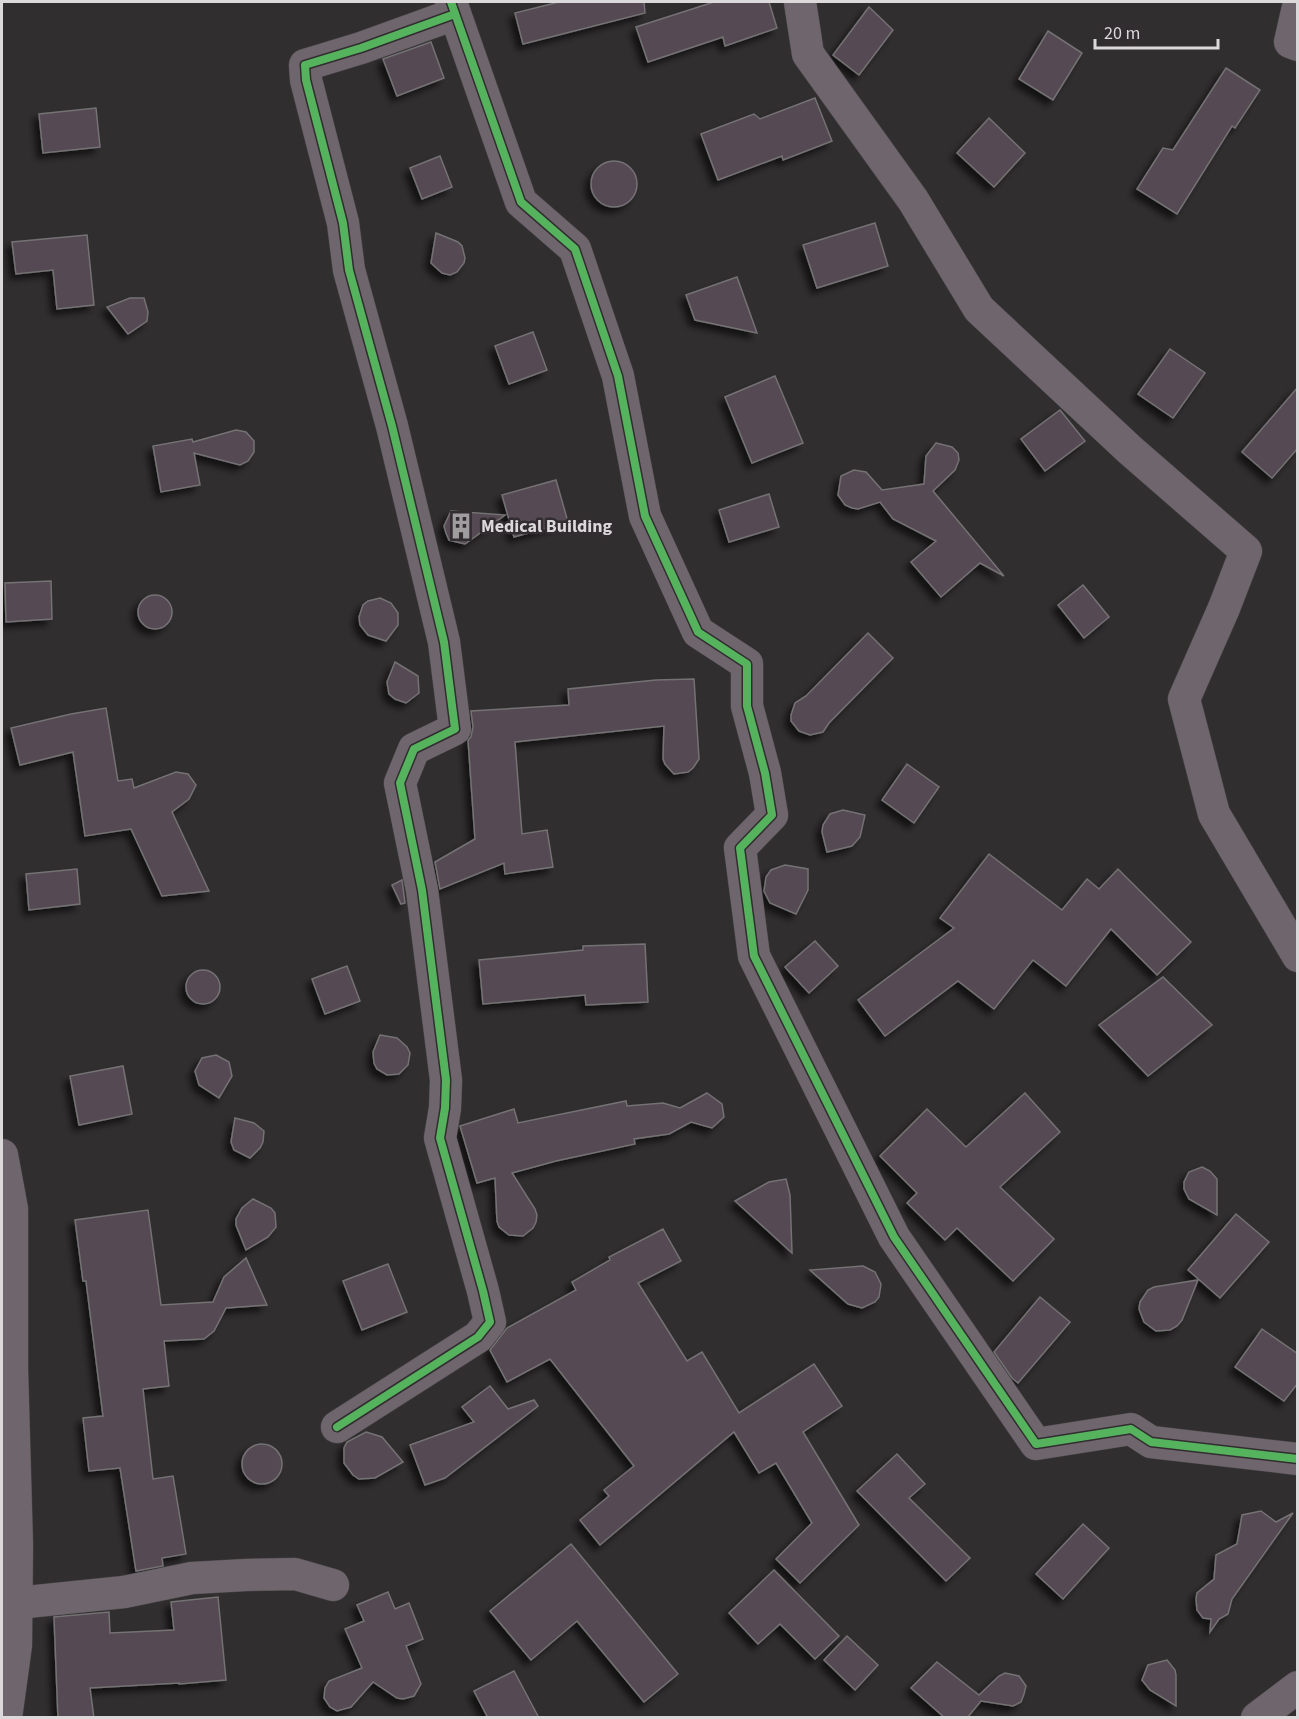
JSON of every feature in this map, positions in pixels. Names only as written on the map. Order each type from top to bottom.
[{"type":"street","points":[[800,2],[808,54],[913,200],[980,309],[1130,450],[1246,551],[1184,699],[1214,814],[1298,956]]},
{"type":"street","points":[[1298,7],[1290,42],[1298,45]]},
{"type":"street","points":[[337,1427],[478,1337],[490,1322],[440,1138],[445,1108],[446,1080],[422,890],[400,783],[414,749],[455,729],[444,642],[392,426],[349,270],[343,223],[306,80],[305,65],[361,48],[453,8],[521,202],[575,249],[618,376],[645,516],[698,632],[747,664],[747,706],[765,773],[772,815],[740,848],[754,956],[894,1237],[1036,1444],[1131,1429],[1150,1442],[1298,1459]]},
{"type":"street","points":[[2,1155],[12,1209],[12,1368],[17,1603],[9,1639],[6,1718]]},
{"type":"street","points":[[17,1603],[124,1592],[192,1578],[295,1574],[333,1585]]},
{"type":"street","points":[[1257,1718],[1298,1687]]},
{"type":"building","points":[[559,2],[644,2],[645,13],[523,44],[515,13]]},
{"type":"building","points":[[714,2],[769,2],[777,28],[725,46],[723,37],[648,62],[636,27]]},
{"type":"building","points":[[869,7],[893,30],[859,75],[833,55]]},
{"type":"building","points":[[1048,31],[1082,53],[1053,100],[1019,79]]},
{"type":"building","points":[[431,42],[444,78],[397,96],[383,59]]},
{"type":"building","points":[[1226,68],[1260,90],[1235,128],[1232,126],[1177,214],[1137,189],[1163,148],[1173,150]]},
{"type":"building","points":[[815,98],[832,141],[783,160],[782,156],[718,180],[701,134],[754,114],[760,119]]},
{"type":"building","points":[[96,108],[100,147],[43,153],[39,114]]},
{"type":"building","points":[[989,118],[1025,153],[994,187],[957,153]]},
{"type":"building","points":[[440,156],[452,187],[422,199],[410,168]]},
{"type":"building","points":[[614,161],[630,168],[637,184],[630,200],[614,207],[598,200],[591,184],[598,168]]},
{"type":"building","points":[[875,223],[888,266],[817,288],[803,245]]},
{"type":"building","points":[[436,233],[462,246],[465,258],[457,272],[450,275],[442,273],[431,263]]},
{"type":"building","points":[[87,235],[94,305],[57,309],[53,270],[16,274],[12,242]]},
{"type":"building","points":[[737,277],[757,333],[695,320],[686,295]]},
{"type":"building","points":[[130,298],[144,298],[148,312],[147,321],[128,334],[107,307]]},
{"type":"building","points":[[533,332],[547,370],[509,384],[495,346]]},
{"type":"building","points":[[1170,349],[1205,373],[1173,418],[1138,394]]},
{"type":"building","points":[[775,376],[803,443],[752,463],[725,397]]},
{"type":"building","points":[[1298,387],[1298,448],[1272,478],[1242,452]]},
{"type":"building","points":[[1060,410],[1085,441],[1045,471],[1021,439]]},
{"type":"building","points":[[236,430],[246,432],[254,441],[254,452],[248,461],[240,465],[194,453],[200,485],[161,492],[153,446],[192,439],[193,442]]},
{"type":"building","points":[[936,443],[952,447],[958,453],[959,460],[955,470],[933,491],[1004,576],[980,563],[941,597],[911,562],[936,541],[893,519],[880,502],[858,509],[852,508],[845,505],[838,495],[841,476],[854,470],[866,472],[882,490],[924,484],[926,456]]},
{"type":"building","points":[[556,480],[568,522],[514,537],[502,495]]},
{"type":"building","points":[[769,494],[779,527],[729,542],[719,510]]},
{"type":"building","name":"Medical Building","points":[[451,511],[505,515],[465,544],[449,540],[446,533],[444,526]]},
{"type":"building","points":[[51,581],[52,619],[6,622],[5,583]]},
{"type":"building","points":[[1083,585],[1109,617],[1084,638],[1058,605]]},
{"type":"building","points":[[155,595],[167,600],[172,612],[167,624],[155,629],[143,624],[138,612],[143,600]]},
{"type":"building","points":[[380,598],[391,603],[398,613],[398,625],[386,641],[368,635],[360,625],[359,617],[363,605]]},
{"type":"building","points":[[868,633],[893,658],[829,723],[823,732],[810,735],[799,731],[791,721],[795,703],[806,696]]},
{"type":"building","points":[[395,662],[418,676],[419,693],[406,703],[389,694],[387,682]]},
{"type":"building","points":[[694,679],[699,759],[693,768],[688,772],[674,774],[665,764],[663,759],[664,726],[515,742],[522,834],[547,830],[553,867],[505,874],[504,863],[440,889],[435,862],[475,839],[468,740],[473,727],[471,711],[569,705],[568,689],[656,680]]},
{"type":"building","points":[[106,708],[118,781],[132,779],[134,788],[176,772],[188,774],[196,785],[189,799],[172,812],[209,891],[162,896],[131,829],[85,836],[73,752],[20,765],[11,728]]},
{"type":"building","points":[[907,764],[939,787],[914,823],[882,800]]},
{"type":"building","points":[[843,810],[865,815],[860,837],[852,846],[827,852],[822,832],[823,825],[830,814]]},
{"type":"building","points":[[989,854],[1062,910],[1087,879],[1099,889],[1118,869],[1191,942],[1157,975],[1111,929],[1066,986],[1033,960],[994,1009],[958,981],[885,1036],[858,1000],[954,928],[940,918]]},
{"type":"building","points":[[785,865],[808,869],[808,890],[796,914],[770,903],[764,891],[766,877],[771,870]]},
{"type":"building","points":[[77,869],[80,904],[29,910],[26,874]]},
{"type":"building","points":[[402,880],[405,903],[401,904],[392,885]]},
{"type":"building","points":[[815,941],[838,966],[809,993],[785,967]]},
{"type":"building","points":[[645,944],[648,1002],[586,1005],[585,995],[483,1004],[479,960],[583,950],[583,946]]},
{"type":"building","points":[[347,966],[360,1001],[325,1014],[312,979]]},
{"type":"building","points":[[203,970],[215,975],[220,987],[215,999],[203,1004],[191,999],[186,987],[191,975]]},
{"type":"building","points":[[1163,977],[1212,1025],[1148,1076],[1099,1025]]},
{"type":"building","points":[[380,1035],[397,1038],[410,1053],[408,1065],[399,1074],[387,1075],[377,1069],[374,1063],[373,1052]]},
{"type":"building","points":[[216,1055],[229,1062],[232,1076],[219,1098],[199,1085],[195,1071],[202,1058]]},
{"type":"building","points":[[123,1066],[132,1114],[79,1125],[70,1076]]},
{"type":"building","points":[[707,1093],[722,1104],[724,1117],[712,1128],[691,1122],[669,1134],[634,1139],[635,1144],[512,1173],[537,1215],[533,1228],[523,1236],[509,1235],[499,1227],[495,1178],[477,1183],[460,1126],[514,1109],[518,1123],[626,1101],[627,1106],[663,1103],[680,1108]]},
{"type":"building","points":[[1025,1093],[1060,1132],[1000,1187],[1054,1239],[1013,1281],[957,1228],[945,1240],[907,1203],[917,1193],[880,1156],[927,1109],[966,1147]]},
{"type":"building","points":[[235,1118],[254,1123],[264,1131],[260,1148],[250,1158],[234,1150],[231,1142]]},
{"type":"building","points":[[1202,1167],[1210,1171],[1217,1179],[1217,1215],[1189,1199],[1184,1189],[1184,1182],[1189,1172]]},
{"type":"building","points":[[786,1179],[790,1195],[792,1253],[735,1201],[769,1182]]},
{"type":"building","points":[[253,1199],[271,1208],[275,1213],[276,1227],[268,1237],[246,1250],[236,1225],[236,1219],[242,1208]]},
{"type":"building","points":[[148,1210],[161,1305],[213,1302],[224,1277],[246,1258],[267,1305],[226,1308],[214,1331],[204,1339],[164,1341],[169,1386],[143,1389],[153,1479],[173,1476],[186,1554],[162,1558],[163,1566],[136,1571],[120,1468],[89,1471],[83,1418],[103,1416],[86,1281],[83,1281],[75,1220]]},
{"type":"building","points":[[1236,1214],[1269,1242],[1220,1298],[1188,1270]]},
{"type":"building","points":[[663,1229],[681,1261],[638,1283],[687,1361],[702,1352],[739,1413],[814,1364],[842,1406],[803,1432],[859,1525],[800,1583],[776,1559],[812,1523],[776,1463],[759,1473],[734,1432],[600,1545],[580,1520],[609,1496],[604,1490],[634,1466],[550,1359],[507,1382],[490,1350],[507,1328],[576,1290],[572,1282],[610,1260],[609,1257]]},
{"type":"building","points":[[388,1264],[407,1312],[362,1330],[343,1281]]},
{"type":"building","points":[[863,1266],[875,1272],[881,1284],[879,1297],[875,1302],[862,1308],[848,1304],[810,1270]]},
{"type":"building","points":[[1198,1280],[1182,1320],[1177,1326],[1170,1330],[1156,1331],[1144,1322],[1139,1309],[1140,1302],[1148,1290]]},
{"type":"building","points":[[1040,1297],[1070,1322],[1018,1383],[994,1352]]},
{"type":"building","points":[[1262,1329],[1298,1354],[1298,1383],[1284,1401],[1235,1367]]},
{"type":"building","points":[[490,1386],[508,1409],[534,1400],[538,1406],[445,1478],[425,1485],[410,1445],[474,1422],[462,1407]]},
{"type":"building","points":[[366,1432],[382,1437],[403,1462],[375,1478],[359,1479],[353,1475],[344,1463],[344,1448],[347,1442]]},
{"type":"building","points":[[262,1444],[270,1445],[276,1450],[281,1456],[281,1472],[276,1478],[270,1483],[262,1484],[254,1483],[248,1478],[243,1472],[242,1464],[243,1456],[248,1450],[254,1445]]},
{"type":"building","points":[[897,1454],[925,1484],[909,1498],[970,1558],[946,1581],[857,1491]]},
{"type":"building","points":[[1261,1511],[1276,1522],[1293,1513],[1232,1599],[1228,1614],[1219,1619],[1210,1632],[1211,1619],[1203,1618],[1197,1610],[1197,1593],[1214,1579],[1216,1555],[1237,1544],[1242,1515]]},
{"type":"building","points":[[1083,1524],[1109,1548],[1063,1599],[1036,1574]]},
{"type":"building","points":[[571,1544],[678,1674],[644,1702],[577,1621],[531,1660],[490,1611]]},
{"type":"building","points":[[774,1570],[839,1636],[815,1659],[780,1624],[758,1644],[729,1613]]},
{"type":"building","points":[[388,1592],[395,1609],[409,1603],[423,1639],[406,1646],[421,1684],[414,1696],[403,1699],[397,1698],[373,1682],[351,1707],[337,1711],[330,1707],[324,1698],[325,1688],[329,1681],[362,1668],[345,1629],[364,1621],[357,1605]]},
{"type":"building","points":[[218,1597],[226,1680],[90,1688],[94,1718],[58,1718],[54,1617],[109,1612],[110,1633],[174,1630],[171,1602]]},
{"type":"building","points":[[847,1636],[878,1665],[855,1690],[824,1660]]},
{"type":"building","points":[[1167,1660],[1176,1675],[1176,1706],[1150,1690],[1142,1680],[1148,1665]]},
{"type":"building","points":[[937,1662],[979,1695],[1005,1673],[1019,1676],[1026,1686],[1021,1702],[1013,1706],[981,1701],[967,1718],[945,1718],[911,1688]]},
{"type":"building","points":[[514,1671],[539,1718],[488,1718],[474,1691]]},
{"type":"cycle path","points":[[451,2],[521,202],[575,249],[618,376],[645,516],[698,632],[747,664],[747,706],[765,773],[772,815],[740,848],[754,956],[894,1237],[1036,1444],[1131,1429],[1151,1442],[1298,1459]]},
{"type":"cycle path","points":[[337,1427],[478,1337],[490,1322],[440,1138],[445,1108],[446,1080],[422,890],[400,783],[414,749],[455,729],[444,642],[392,426],[349,270],[343,223],[306,80],[305,65],[361,48],[455,14]]},
{"type":"place","name":"Medical Building","points":[[461,526]]}]
